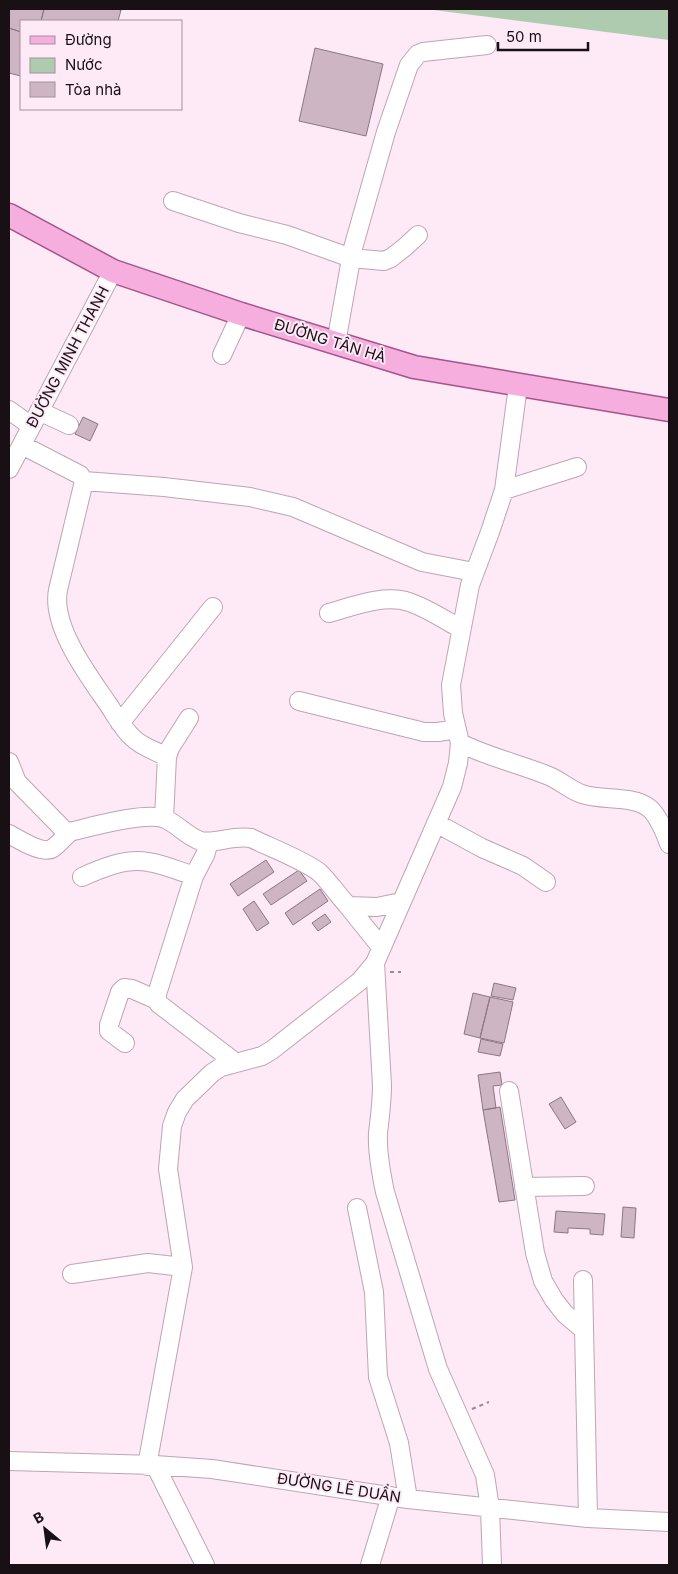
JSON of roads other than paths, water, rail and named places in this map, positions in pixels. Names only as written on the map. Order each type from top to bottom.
[{"type":"main road","name":"ĐƯỜNG TÂN HÀ","points":[[9,215],[113,271],[240,314],[414,367],[669,410]]},
{"type":"street","points":[[336,343],[351,258],[386,132],[409,65],[418,54],[423,52],[487,45]]},
{"type":"street","points":[[173,201],[239,223],[287,235],[351,258],[384,261],[391,258],[418,235]]},
{"type":"street","name":"ĐƯỜNG MINH THANH","points":[[9,469],[113,271]]},
{"type":"street","points":[[222,355],[240,314]]},
{"type":"street","points":[[205,1565],[151,1466],[183,1267],[168,1169],[172,1126],[177,1112],[185,1099],[212,1073],[221,1066],[262,1056],[272,1050],[360,981],[378,955],[452,787],[458,764],[458,736],[450,699],[451,685],[470,585],[504,490],[518,386]]},
{"type":"street","points":[[9,410],[69,425]]},
{"type":"street","points":[[22,445],[80,475],[84,481],[56,601],[58,610],[76,656],[120,723],[138,743],[167,756]]},
{"type":"street","points":[[504,490],[577,467]]},
{"type":"street","points":[[84,481],[164,487],[250,497],[293,507],[422,562],[474,572]]},
{"type":"street","points":[[329,612],[381,600],[395,600],[409,602],[461,629]]},
{"type":"street","points":[[120,723],[214,607]]},
{"type":"street","points":[[299,701],[424,732],[438,732],[458,736],[550,776],[582,794],[596,798],[633,801],[642,804],[650,809],[666,834],[669,844]]},
{"type":"street","points":[[164,818],[167,756],[189,718]]},
{"type":"street","points":[[9,762],[17,782],[64,830],[70,832]]},
{"type":"street","points":[[9,834],[26,844],[52,850],[70,832],[116,821],[155,817],[164,818],[195,839],[209,842],[240,836],[250,838],[312,867],[327,881],[348,906],[378,955],[382,1085],[382,1105],[378,1134],[381,1174],[438,1369],[485,1475],[490,1508],[492,1565]]},
{"type":"street","points":[[436,823],[482,848],[523,866],[546,882]]},
{"type":"street","points":[[209,842],[205,855],[194,876],[157,994],[157,1000],[159,1004],[236,1063]]},
{"type":"street","points":[[82,877],[118,864],[140,861],[159,864],[194,876]]},
{"type":"street","points":[[348,906],[377,907],[401,902]]},
{"type":"street","points":[[124,1043],[109,1031],[109,1025],[120,992],[124,988],[132,989],[157,1000]]},
{"type":"street","points":[[509,1091],[535,1253],[543,1281],[565,1314],[584,1330]]},
{"type":"street","points":[[524,1187],[585,1186]]},
{"type":"street","points":[[357,1208],[374,1292],[378,1377],[399,1443],[399,1498],[370,1565]]},
{"type":"street","points":[[72,1274],[148,1263],[183,1267]]},
{"type":"street","points":[[583,1280],[588,1518]]},
{"type":"street","name":"ĐƯỜNG LÊ DUẨN","points":[[9,1461],[212,1469],[399,1498],[588,1518],[669,1522]]},
{"type":"water","points":[[426,9],[669,9],[669,40]]}]
